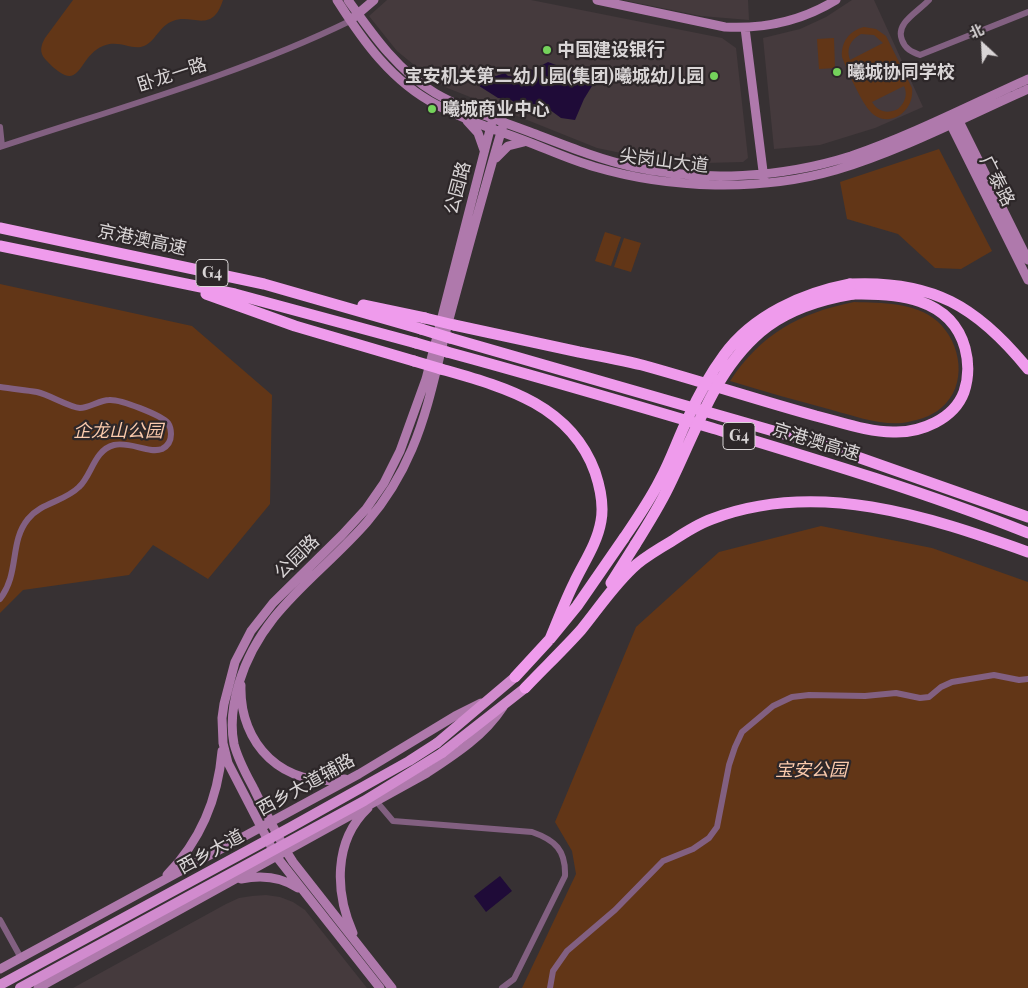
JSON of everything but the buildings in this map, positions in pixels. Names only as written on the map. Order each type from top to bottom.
[{"type":"highway","name":"京港澳高速","points":[[0,228],[264,284],[423,324],[450,338],[828,447],[1028,517]]},
{"type":"highway","name":"京港澳高速","points":[[0,246],[235,294],[543,378],[824,461],[1028,532]]},
{"type":"highway","points":[[170,280],[295,326],[488,382],[534,402],[568,427],[592,464],[598,481],[602,519],[596,540],[574,582],[550,639]]},
{"type":"highway","points":[[580,631],[656,513],[719,381],[733,360],[768,326],[788,314],[851,289],[894,284],[918,289],[959,305],[980,318],[997,333],[1028,369]]},
{"type":"highway","points":[[423,324],[454,325],[640,365],[776,405],[875,430],[893,432],[904,432],[932,424],[946,416],[955,407],[967,382],[967,353],[963,339],[943,314],[915,299],[895,294],[828,288],[804,296],[781,308],[745,334],[725,354],[711,375],[688,417],[650,499],[577,606],[515,677]]},
{"type":"highway","points":[[526,688],[580,631],[622,579],[637,564],[658,549],[710,520],[761,505],[814,501],[868,505],[927,519],[1028,552]]},
{"type":"main road","name":"尖岗山大道","points":[[337,0],[350,21],[378,58],[396,77],[430,102],[465,119],[595,167],[643,178],[696,184],[764,178]]},
{"type":"main road","name":"尖岗山大道","points":[[348,0],[393,60],[418,82],[448,100],[588,154],[633,166],[683,174],[801,178],[835,170],[895,148],[1028,79]]},
{"type":"main road","points":[[350,21],[374,0]]},
{"type":"main road","points":[[597,0],[725,27],[745,28],[787,22],[808,15],[836,0]]},
{"type":"main road","points":[[745,28],[764,178]]},
{"type":"main road","name":"尖岗山大道","points":[[953,118],[1028,88]]},
{"type":"main road","name":"公园路","points":[[380,988],[276,856],[231,771],[223,743],[222,718],[227,687],[235,662],[251,631],[273,603],[366,509],[384,483],[400,451],[426,379],[493,118]]},
{"type":"main road","name":"广泰路","points":[[953,118],[1028,260]]},
{"type":"main road","name":"广泰路","points":[[953,118],[1028,280]]},
{"type":"main road","points":[[465,119],[478,133],[484,152]]},
{"type":"main road","name":"公园路","points":[[392,988],[286,851],[238,759],[232,726],[234,708],[241,675],[255,644],[272,618],[368,521],[390,492],[405,465],[427,408],[449,320],[504,122]]},
{"type":"main road","points":[[492,162],[508,146],[526,141]]},
{"type":"main road","points":[[241,675],[243,706],[249,728],[259,746],[274,762],[294,775],[306,779],[333,781],[359,774]]},
{"type":"main road","name":"西乡大道","points":[[0,985],[409,761],[437,743],[515,677]]},
{"type":"main road","name":"西乡大道","points":[[20,988],[355,805],[442,753],[526,688]]},
{"type":"main road","name":"西乡大道辅路","points":[[0,969],[332,789],[455,716],[493,697]]},
{"type":"main road","points":[[226,884],[427,773],[467,747],[495,719],[505,704]]},
{"type":"main road","points":[[160,882],[186,854],[202,827],[218,785],[223,743]]},
{"type":"main road","points":[[332,789],[325,795],[323,808],[330,817],[336,820],[344,819]]},
{"type":"main road","points":[[358,945],[344,907],[340,887],[340,868],[351,831],[364,812],[376,801]]},
{"type":"main road","points":[[196,862],[210,863],[218,869],[221,879],[217,888]]},
{"type":"main road","points":[[38,988],[217,888],[239,879],[264,876],[292,884],[305,892]]},
{"type":"street","points":[[929,0],[901,26],[900,34],[903,44],[910,52],[920,55],[1028,12]]},
{"type":"street","name":"卧龙一路","points":[[1,146],[246,66],[350,21]]},
{"type":"street","points":[[0,127],[1,146]]},
{"type":"street","points":[[0,387],[38,392],[81,408],[98,402],[122,401],[168,422],[172,436],[169,443],[163,448],[156,450],[120,443],[102,451],[87,478],[79,487],[70,495],[48,504],[33,514],[21,529],[17,541],[12,575],[0,600]]},
{"type":"street","points":[[550,988],[553,971],[567,952],[616,910],[663,862],[693,849],[709,838],[717,827],[729,765],[742,732],[773,706],[792,697],[808,695],[865,696],[896,694],[920,698],[929,697],[952,682],[994,675],[1019,680],[1028,679]]},
{"type":"street","points":[[376,801],[393,821],[532,832],[549,838],[560,851],[566,863],[565,876],[514,979],[502,988]]},
{"type":"street","points":[[0,920],[21,958]]},
{"type":"shaded area","name":"曦城商业中心","points":[[387,0],[531,0],[722,38],[736,48],[748,158],[743,162],[705,163],[645,158],[597,148],[445,87],[397,51],[369,16]]},
{"type":"shaded area","points":[[623,0],[748,0],[749,20],[701,16]]},
{"type":"shaded area","name":"曦城协同学校","points":[[852,0],[874,0],[923,107],[875,128],[820,145],[774,149],[763,38],[800,29],[826,17]]},
{"type":"shaded area","points":[[548,62],[572,71],[592,86],[575,120],[561,118],[539,104],[519,105],[509,99],[498,98],[476,84],[478,78],[483,74],[496,76],[505,73],[508,76],[517,77],[526,68],[533,70]]},
{"type":"shaded area","points":[[500,876],[512,891],[486,912],[474,896]]},
{"type":"shaded area","points":[[266,895],[280,897],[293,902],[305,910],[367,988],[73,988],[226,904],[239,898]]},
{"type":"green space","points":[[73,0],[223,0],[218,11],[207,20],[180,19],[168,23],[152,41],[144,46],[135,47],[109,44],[103,46],[94,51],[78,72],[66,75],[45,59],[41,48],[45,38]]},
{"type":"green space","points":[[864,27],[876,29],[886,36],[912,88],[912,97],[909,105],[898,116],[891,119],[883,119],[876,116],[865,105],[842,57],[843,47],[847,38]],"holes":[[[861,34],[874,35],[883,43],[850,60],[848,52],[850,45]],[[904,86],[905,98],[898,109],[883,111],[872,102]]]},
{"type":"green space","points":[[834,38],[835,68],[819,69],[817,39]]},
{"type":"green space","points":[[939,149],[992,251],[961,269],[935,268],[898,234],[847,219],[840,182]]},
{"type":"green space","points":[[605,232],[621,237],[611,266],[595,261]]},
{"type":"green space","points":[[624,238],[641,243],[631,272],[614,267]]},
{"type":"green space","name":"企龙山公园","points":[[0,284],[192,326],[272,395],[270,504],[208,579],[153,545],[129,575],[23,590],[0,613]]},
{"type":"green space","points":[[854,302],[887,303],[919,310],[937,321],[945,330],[952,341],[959,364],[955,388],[950,399],[941,408],[933,414],[917,420],[902,423],[884,423],[730,381],[755,350],[783,328],[816,312]]},
{"type":"green space","name":"宝安公园","points":[[821,526],[932,548],[1028,582],[1028,988],[522,988],[576,874],[572,851],[555,822],[636,627],[719,552]]},
{"type":"place","name":"中国建设银行","points":[[547,50]]},
{"type":"place","name":"曦城协同学校","points":[[837,72]]},
{"type":"place","name":"宝安机关第二幼儿园(集团)曦城幼儿园","points":[[714,76]]},
{"type":"place","name":"曦城商业中心","points":[[432,109]]}]
